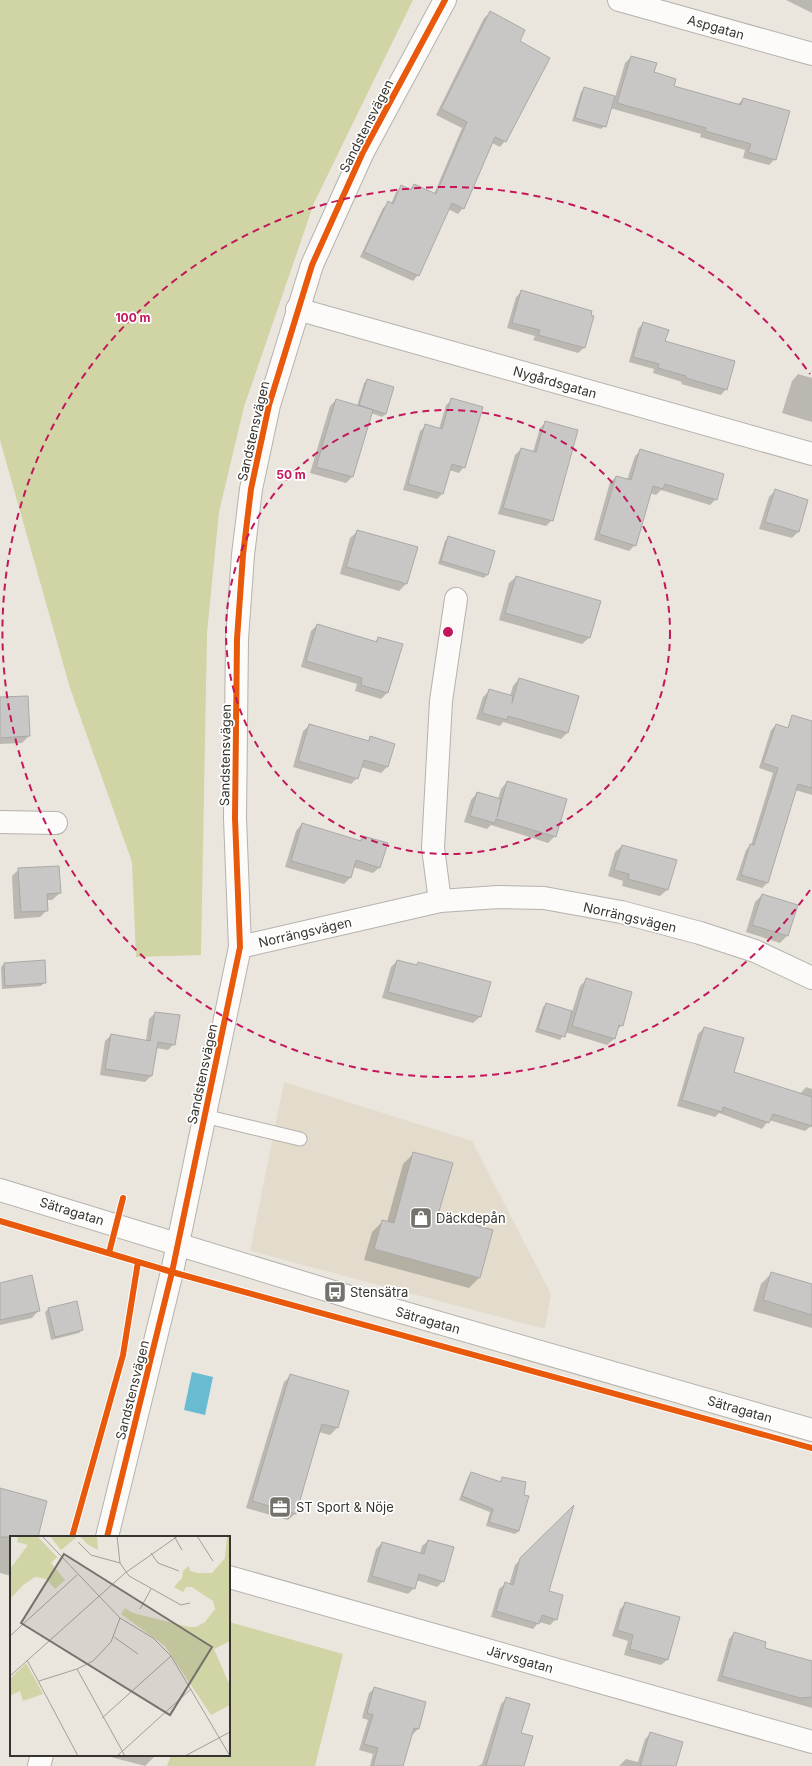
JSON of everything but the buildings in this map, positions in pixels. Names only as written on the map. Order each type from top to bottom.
[{"type":"street","name":"Sandstensvägen","points":[[107,1536],[178,1244],[240,947],[235,818],[237,639],[243,555],[251,489],[269,405],[297,309],[312,265],[363,152],[445,0]]},
{"type":"street","name":"Aspgatan","points":[[619,0],[812,54]]},
{"type":"street","name":"Nygårdsgatan","points":[[297,309],[812,454]]},
{"type":"street","points":[[440,900],[433,848],[441,700],[456,599]]},
{"type":"street","points":[[0,822],[56,823]]},
{"type":"street","name":"Norrängsvägen","points":[[240,947],[440,900],[498,897],[544,898],[621,912],[700,933],[754,951],[812,978]]},
{"type":"street","name":"Sätragatan","points":[[0,1190],[363,1301],[812,1430]]},
{"type":"street","name":"Järvsgatan","points":[[230,1577],[812,1742]]},
{"type":"street","points":[[39,1766],[42,1756]]},
{"type":"lane","points":[[204,1116],[300,1139]]},
{"type":"shaded area","points":[[284,1082],[472,1141],[551,1294],[545,1329],[250,1251]]},
{"type":"green space","points":[[0,0],[413,0],[314,203],[244,407],[219,512],[207,633],[201,955],[136,957],[132,862],[70,688],[0,440]]},
{"type":"green space","points":[[230,1622],[343,1654],[315,1766],[167,1766],[171,1756],[230,1756]]},
{"type":"water","points":[[192,1372],[213,1377],[205,1415],[184,1410]]},
{"type":"cycle path","points":[[107,1536],[172,1272],[240,947],[235,818],[237,639],[243,555],[251,489],[269,405],[312,265],[363,152],[445,0]]},
{"type":"cycle path","points":[[109,1253],[123,1198]]},
{"type":"cycle path","points":[[0,1221],[172,1272],[812,1448]]},
{"type":"cycle path","points":[[72,1536],[123,1355],[138,1262]]},
{"type":"place","name":"Däckdepån","points":[[421,1218]]},
{"type":"place","name":"Stensätra","points":[[335,1292]]},
{"type":"place","name":"ST Sport & Nöje","points":[[280,1507]]}]
